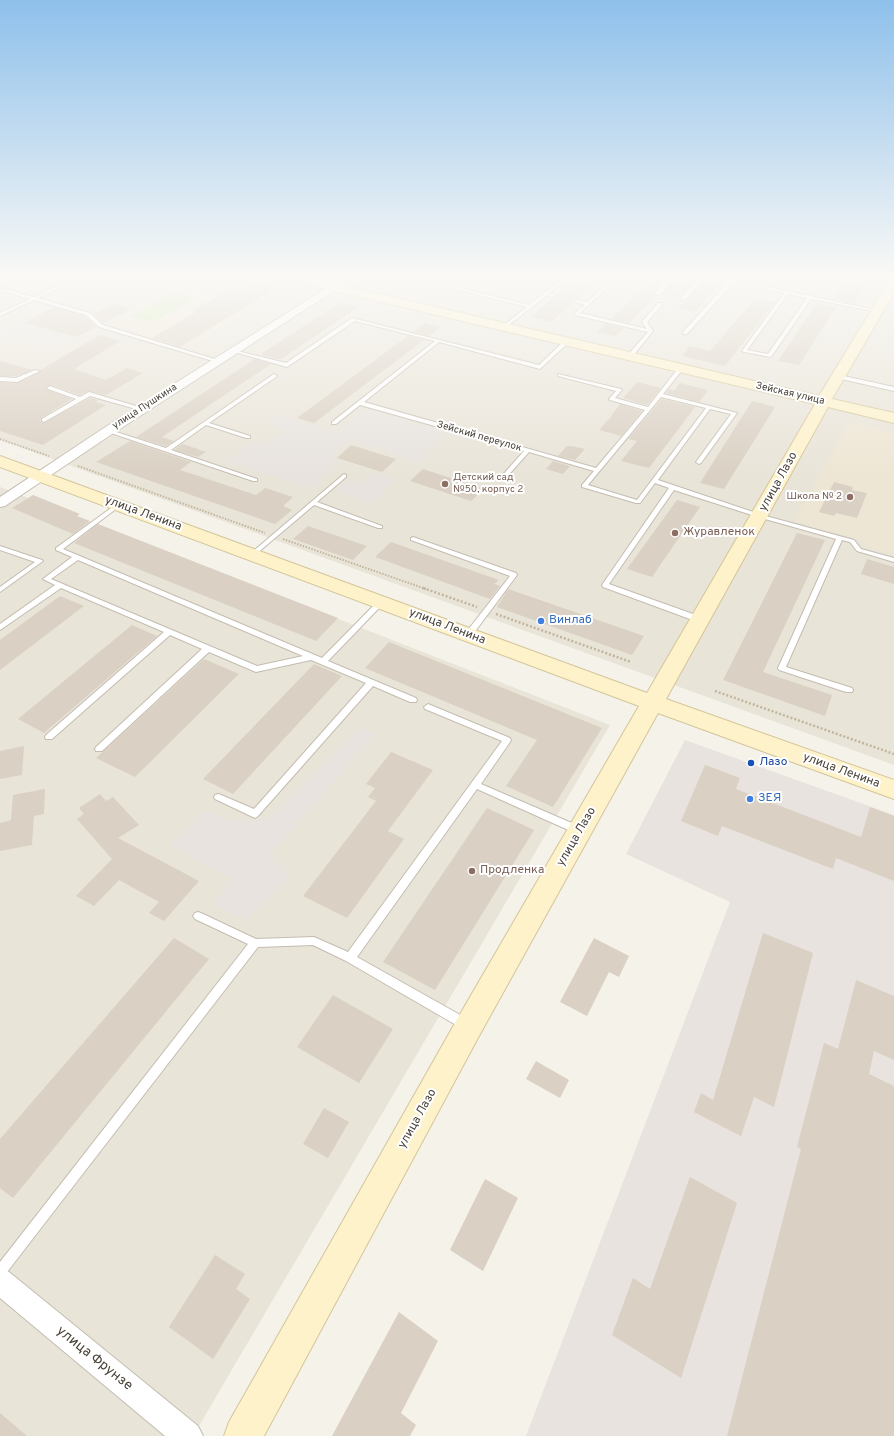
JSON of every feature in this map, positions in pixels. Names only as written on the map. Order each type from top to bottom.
[{"type":"main road","name":"Зейская улица","points":[[575,343],[894,418]]},
{"type":"main road","name":"улица Лазо","points":[[243,1436],[469,1026],[824,402],[859,343]]},
{"type":"main road","name":"улица Ленина","points":[[0,461],[468,634],[653,705],[894,790]]},
{"type":"street","name":"улица Пушкина","points":[[0,503],[108,431],[246,343]]},
{"type":"street","name":"улица Фрунзе","points":[[0,1281],[188,1436]]},
{"type":"lane","points":[[158,343],[218,361]]},
{"type":"lane","points":[[233,351],[287,366],[320,343]]},
{"type":"lane","points":[[334,423],[436,343]]},
{"type":"lane","points":[[441,343],[540,367],[565,343]]},
{"type":"lane","points":[[630,356],[641,343]]},
{"type":"lane","points":[[750,343],[744,351],[769,356],[778,343]]},
{"type":"lane","points":[[681,368],[649,409],[584,486],[638,502],[709,407]]},
{"type":"lane","points":[[0,379],[17,380],[36,371]]},
{"type":"lane","points":[[560,375],[619,390],[612,399],[649,409]]},
{"type":"lane","points":[[167,450],[274,376]]},
{"type":"lane","points":[[839,377],[894,389]]},
{"type":"lane","points":[[50,388],[80,399]]},
{"type":"lane","points":[[44,420],[88,394],[143,409]]},
{"type":"lane","points":[[660,395],[734,413],[699,462]]},
{"type":"lane","name":"Зейский переулок","points":[[360,403],[598,470]]},
{"type":"lane","points":[[204,424],[248,437]]},
{"type":"lane","points":[[108,431],[255,480]]},
{"type":"lane","points":[[502,479],[527,451]]},
{"type":"lane","points":[[253,554],[344,476]]},
{"type":"lane","points":[[654,481],[760,516],[852,541],[859,550],[894,560]]},
{"type":"lane","points":[[672,487],[605,585],[701,620]]},
{"type":"lane","points":[[313,503],[380,527]]},
{"type":"lane","points":[[118,505],[58,549],[413,700]]},
{"type":"lane","points":[[840,538],[782,668],[849,690]]},
{"type":"lane","points":[[413,539],[514,576],[485,610],[468,634]]},
{"type":"lane","points":[[0,548],[40,561],[0,590]]},
{"type":"lane","points":[[77,557],[46,579],[256,669],[311,657]]},
{"type":"lane","points":[[0,628],[60,585]]},
{"type":"lane","points":[[323,662],[381,602]]},
{"type":"lane","points":[[49,737],[169,632]]},
{"type":"lane","points":[[99,749],[207,649]]},
{"type":"lane","points":[[218,798],[255,814],[372,682]]},
{"type":"lane","points":[[350,958],[507,740],[428,707]]},
{"type":"lane","points":[[475,785],[580,831]]},
{"type":"lane","points":[[198,916],[255,943],[314,941],[350,958],[469,1026]]},
{"type":"lane","points":[[0,1272],[255,943]]},
{"type":"path","points":[[0,439],[631,662]]},
{"type":"path","points":[[714,691],[894,754]]},
{"type":"shaded area","points":[[0,343],[894,343],[894,765],[0,440]]},
{"type":"shaded area","points":[[39,343],[55,343],[49,346]]},
{"type":"shaded area","points":[[159,343],[195,343],[183,350]]},
{"type":"shaded area","points":[[368,408],[448,433],[419,462],[351,439],[330,457],[337,462],[313,489],[227,462],[252,442],[263,446],[283,431],[267,425],[279,415],[337,432]]},
{"type":"shaded area","name":"Школа № 2","points":[[849,422],[894,433],[894,554],[873,549],[858,539],[794,521]]},
{"type":"shaded area","points":[[373,472],[397,479],[372,503],[335,492],[347,481],[360,484]]},
{"type":"shaded area","points":[[0,487],[610,725],[193,1436],[0,1436]]},
{"type":"shaded area","points":[[360,726],[376,733],[271,854],[290,876],[246,920],[213,903],[231,880],[170,845],[202,811],[232,820],[268,819]]},
{"type":"shaded area","points":[[685,740],[894,815],[894,1436],[526,1436],[730,902],[626,854]]},
{"type":"building","points":[[86,343],[117,343],[74,369],[106,380],[127,368],[143,373],[106,395],[89,391],[80,395],[51,385],[46,387],[48,390],[72,399],[41,418],[40,421],[43,423],[90,398],[98,400],[95,402],[106,405],[43,445],[0,431],[0,382],[18,383],[41,372],[41,370]]},
{"type":"building","points":[[168,343],[186,343],[180,347]]},
{"type":"building","points":[[277,343],[305,343],[281,359],[261,355],[264,354],[262,353]]},
{"type":"building","points":[[399,343],[420,343],[314,423],[297,418]]},
{"type":"building","points":[[717,343],[743,343],[725,366],[682,356],[689,346],[710,351]]},
{"type":"building","points":[[790,343],[813,343],[799,365],[778,361]]},
{"type":"building","points":[[255,359],[271,364],[162,437],[174,441],[166,446],[136,437]]},
{"type":"building","points":[[0,361],[32,370],[16,376],[0,376]]},
{"type":"building","points":[[637,382],[661,388],[647,405],[623,398]]},
{"type":"building","points":[[680,383],[708,390],[699,402],[666,393],[669,389],[674,391]]},
{"type":"building","points":[[662,399],[695,407],[649,468],[621,461],[637,441],[628,439]]},
{"type":"building","points":[[752,401],[775,407],[724,489],[700,483]]},
{"type":"building","points":[[620,404],[642,411],[621,436],[599,430],[612,416]]},
{"type":"building","points":[[130,441],[191,462],[180,470],[256,495],[265,488],[293,497],[283,506],[292,510],[275,524],[96,462]]},
{"type":"building","points":[[183,444],[206,452],[198,457],[174,450]]},
{"type":"building","points":[[351,445],[396,459],[382,472],[337,458]]},
{"type":"building","points":[[567,446],[585,449],[575,460],[558,456]]},
{"type":"building","points":[[553,461],[570,466],[563,474],[546,469]]},
{"type":"building","points":[[423,469],[484,489],[471,501],[410,481]]},
{"type":"building","points":[[834,482],[853,487],[852,490],[867,493],[857,518],[836,513],[834,516],[819,512]]},
{"type":"building","points":[[33,495],[80,514],[77,516],[90,521],[73,534],[12,508]]},
{"type":"building","points":[[677,500],[700,507],[652,577],[627,569]]},
{"type":"building","points":[[98,524],[338,618],[316,641],[74,543]]},
{"type":"building","points":[[308,526],[367,546],[353,560],[293,539]]},
{"type":"building","points":[[797,533],[825,540],[763,672],[832,695],[825,716],[723,680]]},
{"type":"building","points":[[391,542],[499,580],[494,584],[500,586],[490,599],[375,557]]},
{"type":"building","points":[[867,559],[894,567],[894,584],[861,574]]},
{"type":"building","points":[[508,589],[644,636],[632,655],[497,607]]},
{"type":"building","points":[[60,596],[84,606],[0,670],[0,640]]},
{"type":"building","points":[[132,625],[157,636],[44,733],[18,719]]},
{"type":"building","points":[[389,642],[602,728],[553,807],[506,786],[537,740],[365,668]]},
{"type":"building","points":[[204,659],[239,674],[135,777],[96,758]]},
{"type":"building","points":[[314,664],[342,676],[233,794],[203,779]]},
{"type":"building","points":[[24,746],[22,775],[0,779],[0,751]]},
{"type":"building","points":[[391,752],[433,770],[388,831],[404,839],[347,918],[303,896],[376,801],[368,797],[375,788],[366,784]]},
{"type":"building","points":[[705,765],[740,778],[736,789],[861,837],[870,807],[894,816],[894,881],[836,858],[833,869],[722,826],[718,836],[681,821]]},
{"type":"building","points":[[45,789],[44,814],[34,816],[32,845],[0,851],[0,823],[11,820],[13,795]]},
{"type":"building","points":[[100,794],[106,801],[113,797],[139,825],[118,838],[199,881],[164,921],[149,913],[159,902],[119,880],[94,906],[76,896],[112,859],[77,819],[84,814],[79,808]]},
{"type":"building","points":[[487,808],[534,830],[435,990],[383,962]]},
{"type":"building","points":[[763,933],[813,953],[774,1107],[754,1097],[741,1136],[694,1112],[701,1093],[713,1100]]},
{"type":"building","points":[[174,938],[209,959],[13,1198],[0,1188],[0,1139]]},
{"type":"building","points":[[594,938],[629,956],[619,977],[609,972],[587,1016],[560,1002]]},
{"type":"building","points":[[856,980],[894,996],[894,1060],[874,1051],[869,1074],[894,1086],[894,1436],[727,1436],[801,1149],[797,1147],[824,1043],[838,1049]]},
{"type":"building","points":[[333,995],[393,1029],[359,1083],[297,1047]]},
{"type":"building","points":[[536,1061],[569,1080],[560,1098],[526,1079]]},
{"type":"building","points":[[324,1108],[349,1122],[328,1158],[303,1144]]},
{"type":"building","points":[[690,1177],[737,1203],[681,1378],[612,1335],[633,1278],[650,1289]]},
{"type":"building","points":[[485,1179],[518,1198],[483,1271],[450,1250]]},
{"type":"building","points":[[215,1255],[245,1274],[236,1289],[250,1299],[213,1359],[169,1327]]},
{"type":"building","points":[[399,1312],[438,1341],[401,1413],[416,1425],[410,1436],[332,1436]]},
{"type":"building","points":[[0,1413],[27,1436],[0,1436]]},
{"type":"place","name":"Детский сад №50, корпус 2","points":[[445,484]]},
{"type":"place","name":"Школа № 2","points":[[850,497]]},
{"type":"place","name":"Журавленок","points":[[675,533]]},
{"type":"place","name":"Винлаб","points":[[541,621]]},
{"type":"place","name":"Лазо","points":[[751,763]]},
{"type":"place","name":"ЗЕЯ","points":[[750,799]]},
{"type":"place","name":"Продленка","points":[[472,871]]}]
